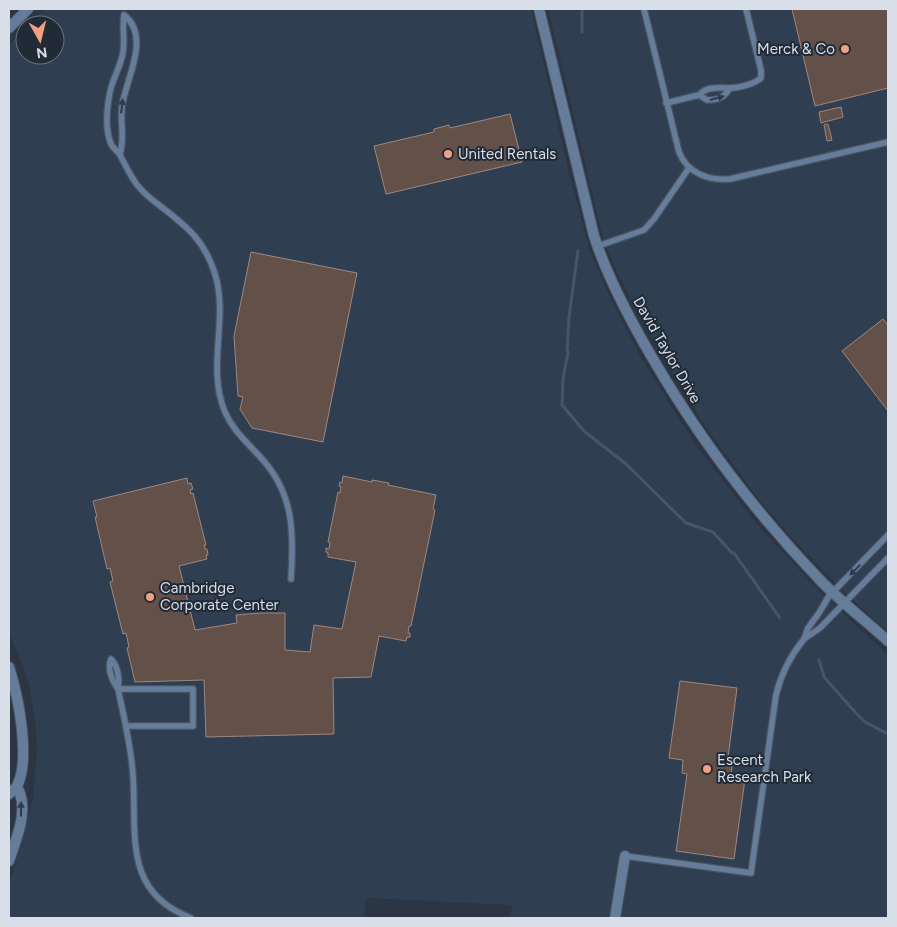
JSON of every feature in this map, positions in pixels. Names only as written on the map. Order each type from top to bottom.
[{"type":"street","points":[[9,28],[28,9]]},
{"type":"street","name":"David Taylor Drive","points":[[539,9],[584,199],[598,246],[628,315],[651,357],[707,445],[762,516],[832,592],[888,641]]},
{"type":"street","points":[[9,667],[22,727],[22,760],[13,791],[21,797],[22,812],[9,860]]},
{"type":"street","points":[[615,918],[626,856]]},
{"type":"lane","points":[[644,9],[679,152],[689,168],[702,176],[730,179],[888,142]]},
{"type":"lane","points":[[666,103],[699,96],[707,89],[720,86],[730,88],[757,82],[762,76],[746,9]]},
{"type":"lane","points":[[120,154],[123,144],[122,107],[126,87],[135,61],[136,49],[136,36],[132,25],[122,12]]},
{"type":"lane","points":[[122,12],[123,52],[110,92],[108,118],[111,144],[120,154],[127,170],[139,188],[196,236],[212,265],[219,296],[216,372],[220,396],[230,423],[242,439],[271,469],[288,504],[293,536],[291,579]]},
{"type":"lane","points":[[699,96],[707,100],[720,98],[725,96],[730,88]]},
{"type":"lane","points":[[598,246],[644,230],[654,219],[689,168]]},
{"type":"lane","points":[[626,856],[751,873],[776,695],[782,675],[808,628],[832,592],[888,534]]},
{"type":"lane","points":[[804,638],[820,628],[888,558]]},
{"type":"lane","points":[[126,726],[193,726],[193,689],[118,689],[133,773],[134,838],[138,864],[144,879],[156,895],[171,908],[191,918]]},
{"type":"shaded area","points":[[45,9],[531,9],[569,172],[589,248],[607,291],[640,356],[695,444],[756,523],[820,592],[888,655],[888,918],[510,918],[512,905],[367,898],[363,918],[9,918],[9,885],[33,799],[37,749],[35,720],[29,686],[9,633],[9,45],[15,39],[15,65],[65,65],[65,15],[39,15]]},
{"type":"shaded area","points":[[548,9],[888,9],[888,632],[842,590],[793,539],[757,497],[705,426],[656,346],[617,272],[604,242]]},
{"type":"building","name":"Merck & Co","points":[[792,9],[888,9],[888,88],[815,106]]},
{"type":"building","points":[[841,107],[843,117],[821,123],[819,112]]},
{"type":"building","name":"United Rentals","points":[[510,114],[522,162],[386,194],[374,146],[434,132],[434,129],[449,125],[450,128]]},
{"type":"building","points":[[828,124],[832,140],[827,141],[824,125]]},
{"type":"building","points":[[251,252],[357,273],[323,442],[252,428],[240,409],[243,397],[238,396],[234,336]]},
{"type":"building","points":[[883,319],[888,325],[888,411],[842,351]]},
{"type":"building","name":"Cambridge Corporate Center","points":[[343,476],[372,482],[372,480],[389,483],[388,485],[436,495],[433,509],[435,510],[411,626],[409,626],[408,633],[410,633],[410,637],[407,637],[406,641],[379,636],[371,677],[333,678],[334,734],[206,737],[204,680],[135,682],[127,648],[129,647],[126,633],[123,634],[110,582],[113,581],[110,568],[107,569],[93,501],[187,478],[188,484],[191,483],[193,489],[190,490],[191,494],[193,493],[206,545],[204,545],[208,555],[206,555],[207,559],[179,566],[195,630],[237,623],[236,615],[285,613],[285,650],[310,652],[314,625],[342,629],[356,562],[328,557],[326,552],[326,548],[329,549],[330,543],[328,542],[338,492],[340,493],[341,487],[339,486],[340,482],[342,483]]},
{"type":"building","name":"Escent Research Park","points":[[680,681],[737,688],[727,765],[732,766],[731,777],[745,779],[734,859],[676,851],[687,774],[682,773],[683,760],[669,758]]},
{"type":"waterway","points":[[582,9],[582,32]]},
{"type":"waterway","points":[[578,251],[569,317],[568,352],[563,379],[562,405],[585,432],[626,464],[686,523],[713,532],[734,553],[780,618]]},
{"type":"waterway","points":[[819,660],[824,677],[855,712],[865,722],[888,734]]},
{"type":"place","name":"Merck & Co","points":[[845,49]]},
{"type":"place","name":"United Rentals","points":[[448,154]]},
{"type":"place","name":"Cambridge Corporate Center","points":[[150,597]]},
{"type":"place","name":"Escent Research Park","points":[[707,769]]}]
